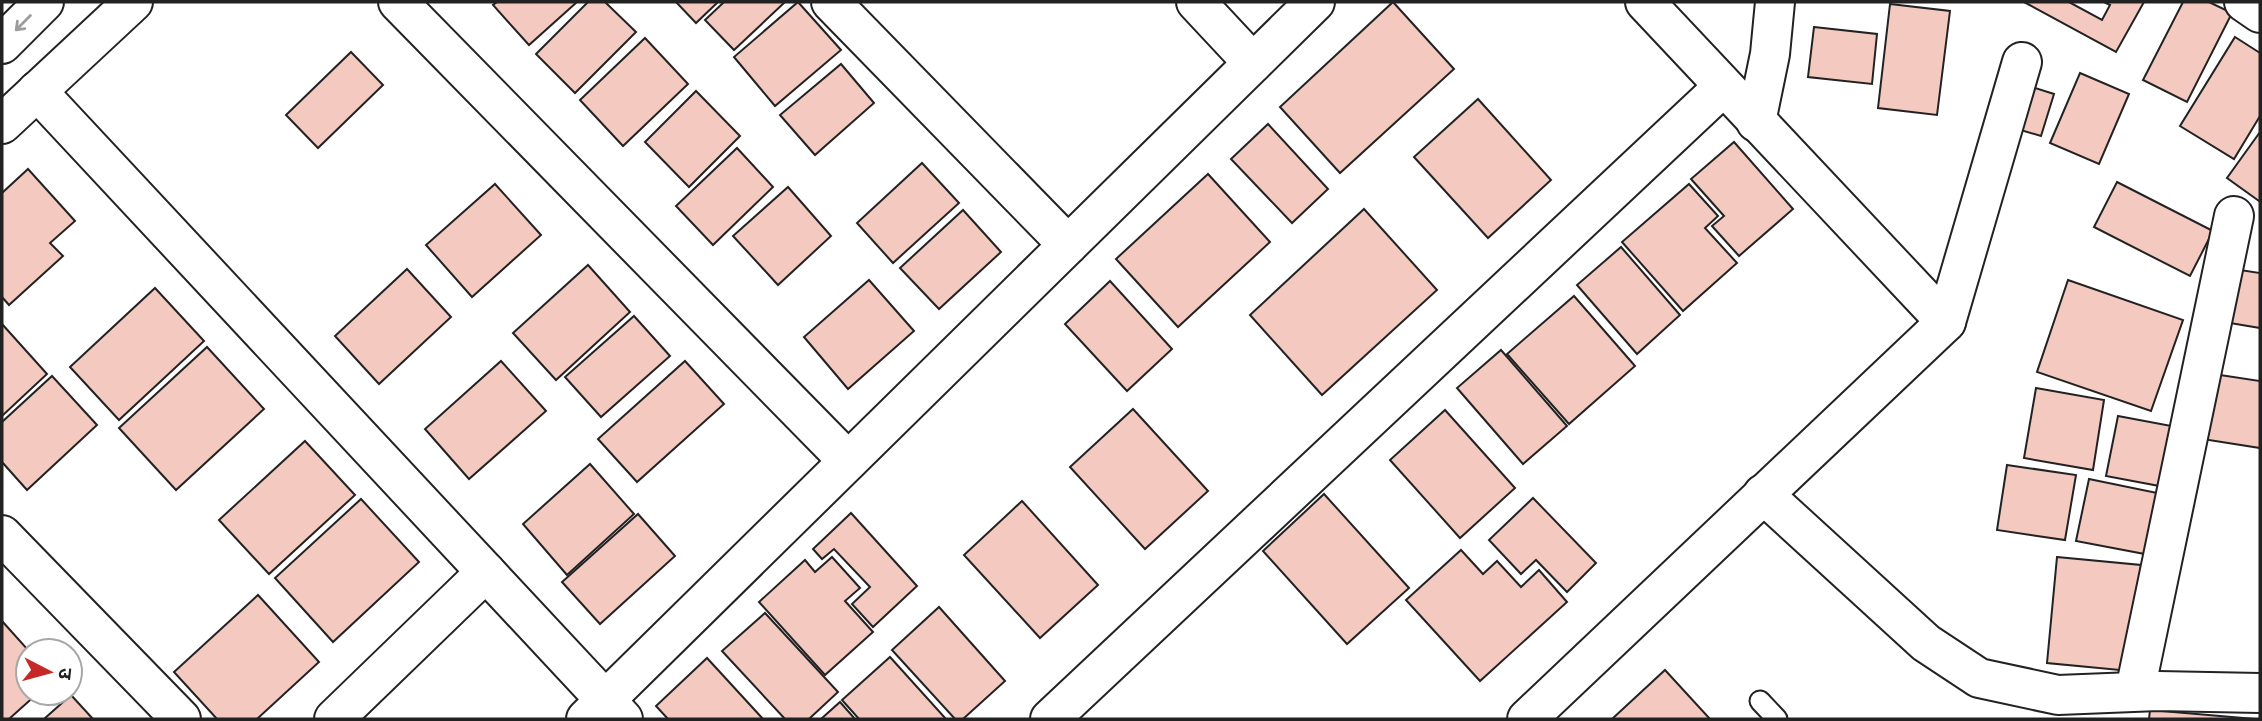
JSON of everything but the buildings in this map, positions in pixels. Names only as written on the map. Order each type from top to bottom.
[{"type":"street","points":[[2,44],[44,2]]},
{"type":"street","points":[[2,124],[133,2]]},
{"type":"street","points":[[398,2],[848,461]]},
{"type":"street","points":[[831,2],[1068,245]]},
{"type":"street","points":[[1196,2],[1253,63]]},
{"type":"street","points":[[37,91],[485,572],[605,713],[848,461],[1315,2]]},
{"type":"street","points":[[1756,122],[1770,54],[1775,2]]},
{"type":"street","points":[[2244,2],[2260,13]]},
{"type":"street","points":[[1657,6],[1723,87],[1946,322]]},
{"type":"street","points":[[1527,719],[1946,322],[2022,62]]},
{"type":"street","points":[[1050,719],[1723,87]]},
{"type":"street","points":[[2135,691],[2234,216]]},
{"type":"street","points":[[1763,494],[1926,643],[1979,678],[2058,695],[2135,691],[2260,693]]},
{"type":"street","points":[[2,535],[181,719]]},
{"type":"street","points":[[334,719],[485,572]]},
{"type":"lane","points":[[1760,701],[1777,719]]}]
